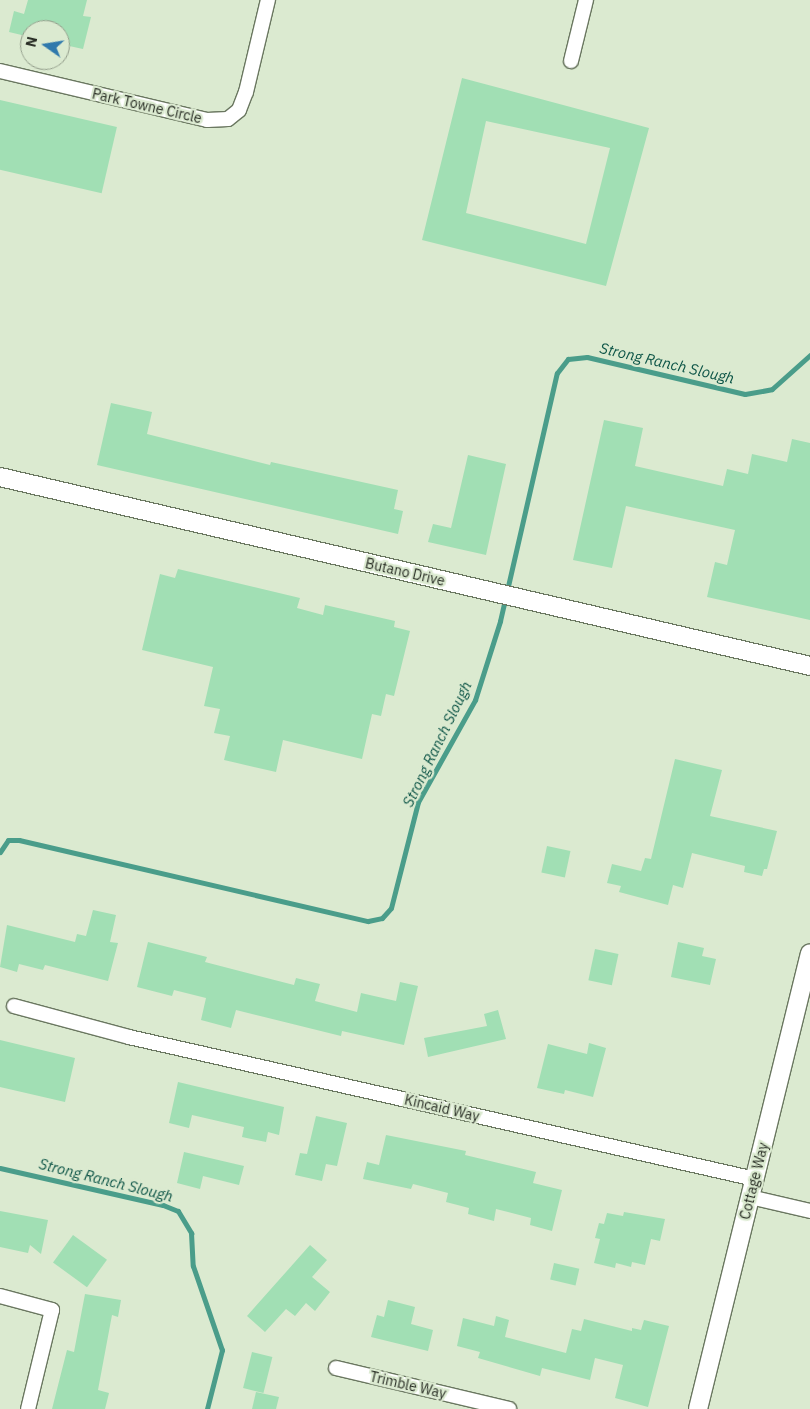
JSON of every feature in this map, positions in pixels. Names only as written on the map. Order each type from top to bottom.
[{"type":"street","name":"Park Towne Circle","points":[[0,71],[207,120],[228,118],[239,110],[246,92],[268,0]]},
{"type":"street","points":[[571,61],[586,0]]},
{"type":"street","name":"Butano Drive","points":[[0,476],[810,666]]},
{"type":"street","name":"Cottage Way","points":[[698,1409],[750,1197],[806,988],[810,954]]},
{"type":"street","name":"Kincaid Way","points":[[14,1006],[129,1037],[755,1179]]},
{"type":"street","points":[[750,1197],[810,1211]]},
{"type":"street","points":[[0,1296],[52,1310],[28,1409]]},
{"type":"street","name":"Trimble Way","points":[[336,1368],[509,1409]]},
{"type":"building","points":[[28,0],[87,0],[83,16],[91,17],[83,49],[70,46],[70,20],[20,20],[20,35],[9,32],[14,11],[24,14]]},
{"type":"building","points":[[462,78],[649,128],[606,286],[422,240]],"holes":[[[486,121],[610,148],[586,244],[466,213]]]},
{"type":"building","points":[[0,100],[117,127],[102,193],[0,170]]},
{"type":"building","points":[[111,403],[152,412],[147,434],[270,465],[271,462],[398,490],[394,509],[403,511],[398,534],[97,465]]},
{"type":"building","points":[[604,420],[643,428],[635,466],[723,486],[727,469],[748,474],[752,454],[787,462],[792,439],[810,443],[810,620],[707,597],[715,562],[727,565],[735,530],[626,506],[612,568],[573,560]]},
{"type":"building","points":[[468,455],[506,464],[486,555],[428,542],[433,524],[451,528]]},
{"type":"building","points":[[178,569],[300,598],[297,608],[323,615],[325,605],[395,621],[394,627],[410,631],[394,696],[386,694],[381,716],[372,714],[362,759],[283,740],[276,772],[224,760],[230,736],[214,733],[220,709],[204,706],[213,667],[142,650],[160,574],[175,578]]},
{"type":"building","points":[[675,759],[722,770],[710,816],[777,831],[767,869],[764,869],[762,876],[744,872],[745,866],[692,853],[683,888],[673,885],[668,905],[619,892],[621,886],[607,883],[612,864],[641,871],[645,858],[651,859]]},
{"type":"building","points":[[547,846],[570,851],[565,877],[541,872]]},
{"type":"building","points":[[93,910],[116,915],[110,942],[118,943],[108,981],[45,965],[43,970],[19,964],[17,972],[0,967],[7,925],[75,942],[77,934],[86,936]]},
{"type":"building","points":[[148,942],[207,957],[205,962],[294,985],[296,978],[320,984],[315,1001],[357,1012],[361,993],[396,1001],[400,982],[418,986],[404,1045],[342,1031],[341,1036],[236,1010],[231,1028],[201,1020],[206,998],[174,990],[172,996],[137,987]]},
{"type":"building","points":[[678,942],[704,948],[702,956],[716,959],[710,985],[671,977]]},
{"type":"building","points":[[595,949],[618,954],[612,985],[588,980]]},
{"type":"building","points":[[498,1010],[506,1039],[428,1057],[424,1038],[487,1026],[484,1014]]},
{"type":"building","points":[[0,1040],[75,1058],[65,1102],[0,1087]]},
{"type":"building","points":[[589,1043],[606,1048],[593,1097],[565,1090],[564,1094],[537,1088],[548,1044],[587,1054]]},
{"type":"building","points":[[178,1082],[284,1107],[279,1135],[268,1132],[266,1142],[242,1137],[244,1127],[192,1115],[189,1128],[169,1123]]},
{"type":"building","points":[[316,1116],[347,1123],[337,1166],[326,1164],[322,1181],[295,1175],[300,1153],[307,1154]]},
{"type":"building","points":[[386,1135],[466,1151],[465,1155],[536,1172],[533,1183],[562,1190],[552,1231],[530,1225],[531,1218],[496,1209],[494,1221],[468,1214],[469,1208],[446,1202],[448,1193],[413,1184],[411,1189],[363,1179],[367,1162],[379,1165]]},
{"type":"building","points":[[184,1152],[244,1166],[239,1185],[203,1176],[200,1189],[177,1183]]},
{"type":"building","points":[[0,1211],[48,1220],[41,1254],[30,1245],[28,1253],[0,1247]]},
{"type":"building","points":[[624,1212],[665,1219],[660,1241],[651,1239],[645,1265],[632,1262],[631,1267],[616,1263],[615,1268],[594,1263],[600,1239],[595,1238],[599,1223],[604,1224],[607,1213],[623,1216]]},
{"type":"building","points":[[73,1235],[107,1260],[87,1287],[53,1263]]},
{"type":"building","points":[[310,1245],[327,1260],[312,1277],[330,1292],[315,1311],[306,1303],[295,1316],[286,1309],[265,1332],[247,1316]]},
{"type":"building","points":[[554,1263],[579,1269],[576,1285],[550,1280]]},
{"type":"building","points":[[85,1294],[121,1300],[118,1317],[112,1315],[98,1390],[109,1393],[105,1409],[52,1409],[67,1350],[74,1352]]},
{"type":"building","points":[[388,1300],[415,1307],[411,1324],[433,1330],[428,1351],[371,1337],[377,1315],[384,1317]]},
{"type":"building","points":[[496,1316],[509,1320],[505,1337],[566,1353],[572,1329],[581,1331],[584,1319],[632,1331],[632,1328],[641,1330],[644,1320],[669,1326],[648,1407],[615,1398],[623,1365],[595,1358],[590,1380],[542,1368],[540,1376],[478,1358],[480,1352],[457,1346],[463,1318],[494,1326]]},
{"type":"building","points":[[252,1352],[272,1357],[263,1393],[243,1388]]},
{"type":"building","points":[[256,1392],[279,1397],[276,1409],[252,1409]]},
{"type":"waterway","name":"Strong Ranch Slough","points":[[0,852],[8,840],[19,840],[368,921],[382,918],[391,908],[418,802],[475,700],[500,621],[557,373],[568,359],[587,357],[745,394],[772,389],[810,355]]},
{"type":"waterway","name":"Strong Ranch Slough","points":[[0,1168],[163,1205],[178,1211],[191,1233],[193,1266],[222,1350],[207,1409]]}]
